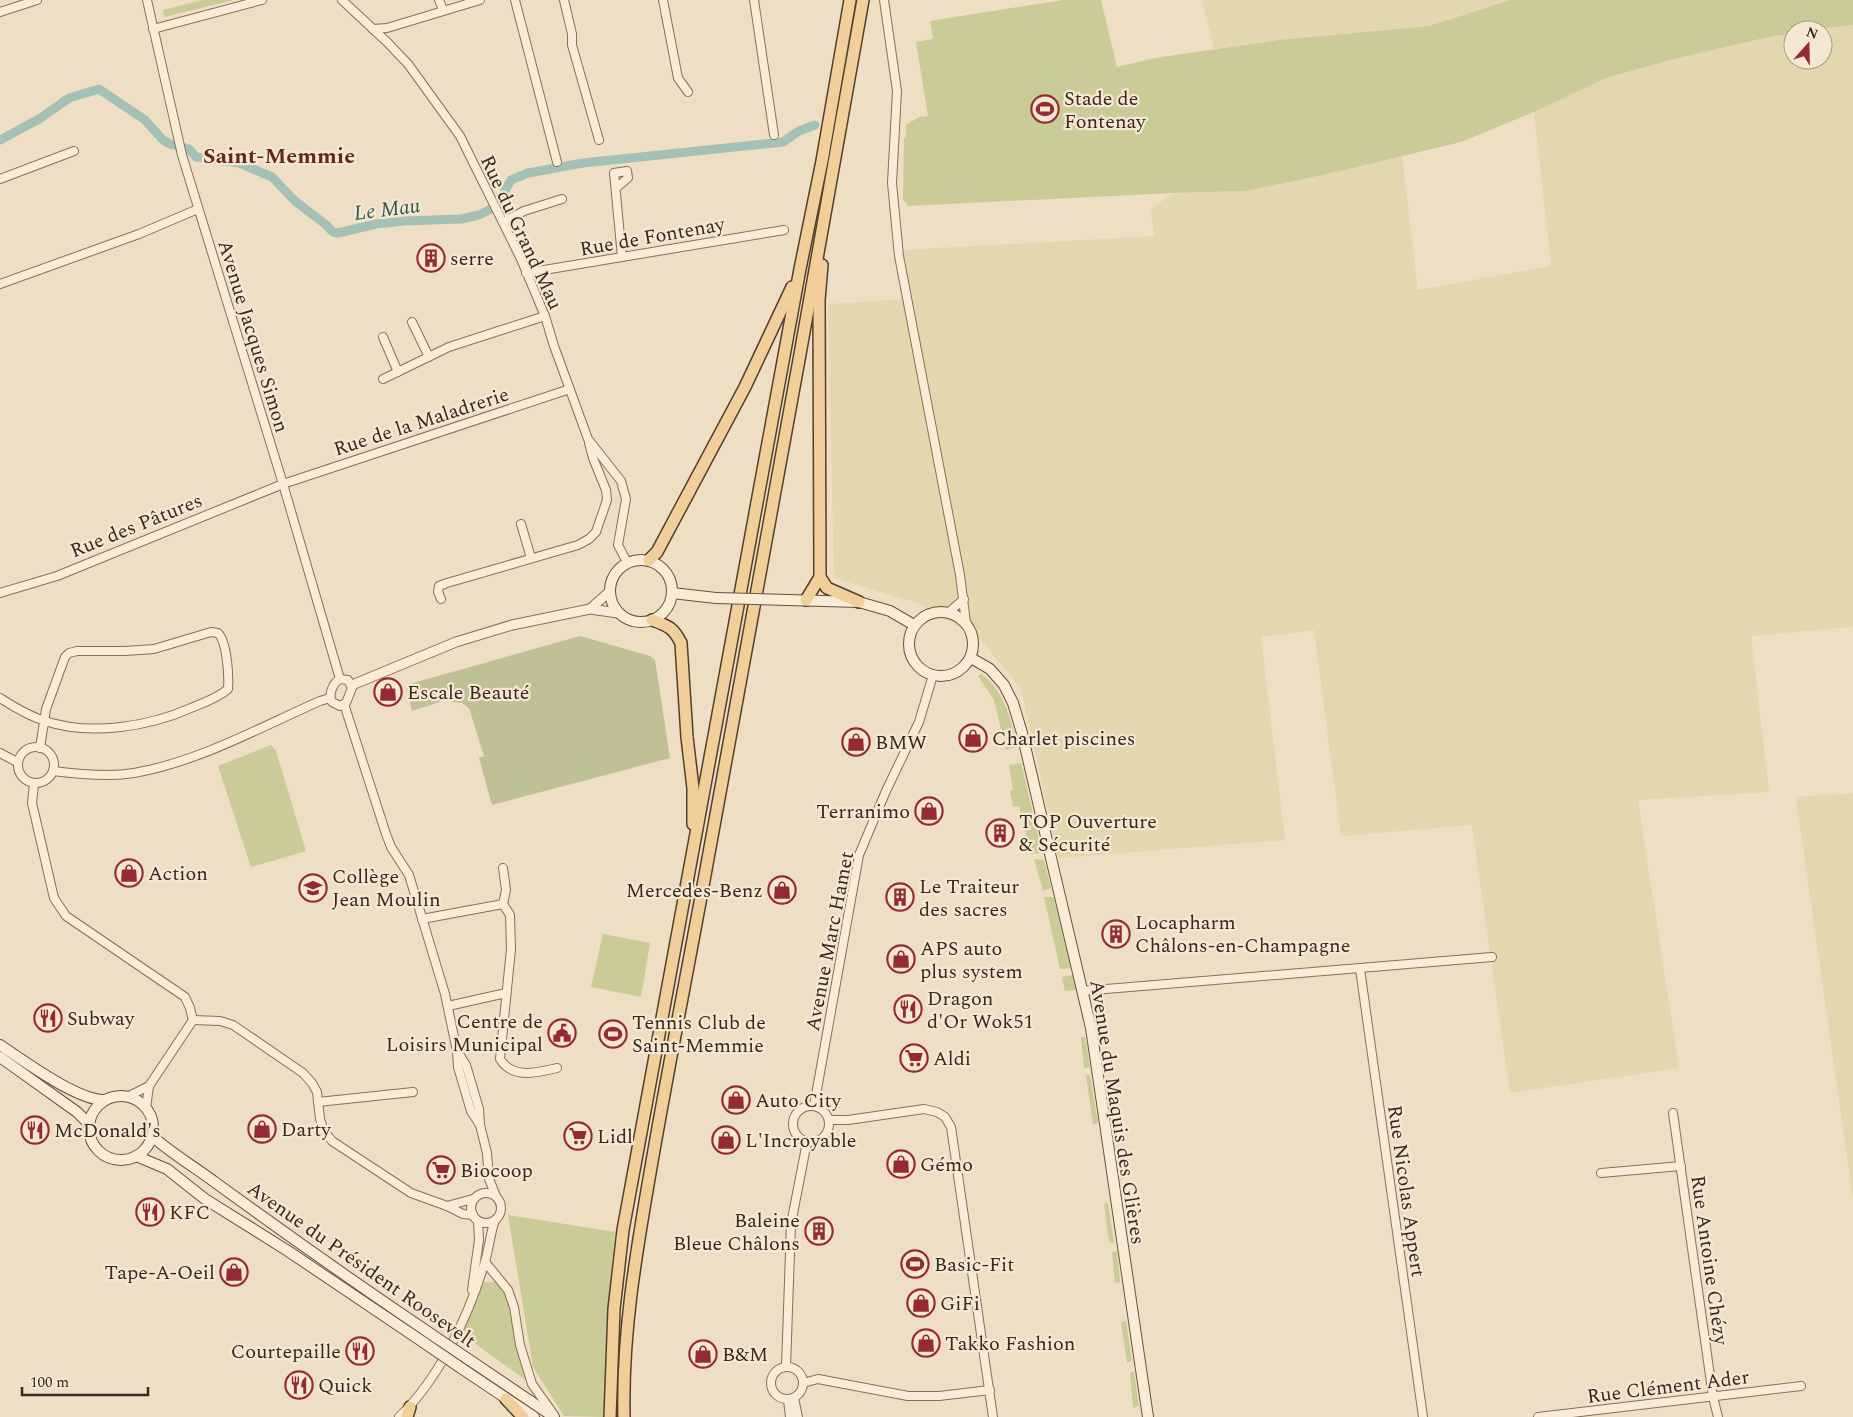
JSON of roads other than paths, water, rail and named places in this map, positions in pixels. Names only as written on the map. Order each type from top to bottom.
[{"type":"main road","points":[[610,1417],[614,1309],[623,1230],[800,269],[822,161],[850,0]]},
{"type":"main road","points":[[624,1417],[625,1356],[633,1271],[664,1092],[764,559],[863,0]]},
{"type":"main road","points":[[806,600],[820,577],[819,300],[826,206]]},
{"type":"main road","points":[[649,560],[657,552],[745,387],[800,269]]},
{"type":"main road","points":[[641,559],[649,560],[664,569],[669,576],[672,593],[666,610],[652,620],[632,621],[618,612],[611,602],[610,583],[613,574],[627,562],[641,559]]},
{"type":"main road","points":[[820,577],[827,588],[859,602],[890,611],[914,625]]},
{"type":"main road","points":[[672,593],[716,598],[859,602]]},
{"type":"main road","points":[[949,612],[966,623],[973,640],[973,649],[970,658],[959,671],[942,676],[933,676],[916,664],[908,645],[914,625],[921,618],[930,613],[949,612]]},
{"type":"main road","points":[[652,620],[668,626],[675,632],[681,643],[684,701],[693,788],[693,851]]},
{"type":"main road","name":"Avenue du Maquis des Glières","points":[[970,658],[990,669],[1004,685],[1013,703],[1024,742],[1091,1028],[1148,1417]]},
{"type":"main road","points":[[0,1045],[80,1095],[96,1101],[114,1097],[127,1097],[139,1101],[146,1108],[153,1126],[152,1136],[146,1148],[136,1156],[114,1159],[106,1155],[93,1142],[90,1125],[93,1114],[105,1100]]},
{"type":"main road","points":[[0,1057],[77,1112],[90,1125]]},
{"type":"main road","name":"Avenue du Président Roosevelt","points":[[152,1136],[170,1152],[215,1182],[272,1225],[555,1417]]},
{"type":"main road","name":"Avenue du Président Roosevelt","points":[[136,1156],[167,1169],[205,1199],[288,1251],[534,1417]]},
{"type":"main road","points":[[506,1398],[523,1417]]},
{"type":"street","points":[[0,12],[37,0]]},
{"type":"street","name":"Avenue Jacques Simon","points":[[147,0],[182,155],[283,484],[340,679]]},
{"type":"street","points":[[153,29],[262,0]]},
{"type":"street","name":"Rue du Grand Mau","points":[[342,0],[408,64],[460,136],[526,273],[544,316],[588,439],[621,481],[626,499],[618,545],[627,562]]},
{"type":"street","points":[[439,0],[444,10]]},
{"type":"street","points":[[373,29],[387,28],[480,0]]},
{"type":"street","points":[[515,0],[557,162]]},
{"type":"street","points":[[564,0],[572,34],[572,45],[599,140]]},
{"type":"street","points":[[662,0],[678,78],[688,92]]},
{"type":"street","points":[[754,0],[774,135]]},
{"type":"street","points":[[884,0],[897,91],[892,183],[899,256],[964,599],[966,623]]},
{"type":"street","points":[[0,179],[74,151]]},
{"type":"street","points":[[616,188],[622,257]]},
{"type":"street","points":[[503,222],[524,211],[562,200]]},
{"type":"street","points":[[0,284],[139,234],[198,208]]},
{"type":"street","name":"Rue de Fontenay","points":[[526,273],[784,230]]},
{"type":"street","points":[[382,378],[450,347],[544,316]]},
{"type":"street","points":[[412,322],[429,357]]},
{"type":"street","points":[[383,337],[398,372]]},
{"type":"street","name":"Rue de la Maladrerie","points":[[283,484],[570,389]]},
{"type":"street","points":[[441,600],[438,592],[439,586],[584,542],[593,535],[607,500],[606,491],[588,439]]},
{"type":"street","name":"Rue des Pâtures","points":[[0,592],[57,576],[283,484]]},
{"type":"street","points":[[521,524],[531,558]]},
{"type":"street","points":[[590,608],[609,592]]},
{"type":"street","points":[[949,612],[964,599]]},
{"type":"street","points":[[352,685],[456,642],[512,625],[590,608],[618,612]]},
{"type":"street","points":[[0,698],[45,721],[71,726],[114,728],[156,722],[222,694],[228,689],[229,680],[223,638],[218,632],[211,632],[154,649],[125,652],[77,650],[69,653],[65,658],[46,709],[45,721],[40,748]]},
{"type":"street","name":"Avenue Marc Hamet","points":[[814,1106],[859,855],[886,791],[919,722],[933,676]]},
{"type":"street","points":[[193,1020],[220,1021],[233,1025],[303,1072],[317,1092],[324,1131],[332,1141],[412,1194],[487,1223],[499,1216],[501,1206],[489,1179],[487,1153],[480,1125],[479,1109],[466,1065],[457,1051],[448,1006],[422,919],[408,875],[386,834],[344,704],[352,691],[352,685],[348,680],[340,679],[335,684],[330,698]]},
{"type":"street","points":[[330,698],[335,705],[344,704]]},
{"type":"street","points":[[53,771],[78,774],[132,773],[172,764],[330,698]]},
{"type":"street","points":[[28,748],[40,748],[50,754],[54,765],[53,771],[46,781],[34,784],[23,779],[19,774],[17,762],[28,748]]},
{"type":"street","points":[[0,753],[17,762]]},
{"type":"street","points":[[34,784],[32,803],[54,898],[60,910],[185,997],[190,1008],[193,1020],[149,1086],[146,1108]]},
{"type":"street","points":[[503,868],[506,890],[503,904],[510,916],[511,949],[499,1051],[500,1058],[504,1066],[520,1073],[557,1068]]},
{"type":"street","points":[[422,919],[503,904]]},
{"type":"street","points":[[1082,991],[1492,957]]},
{"type":"street","name":"Rue Nicolas Appert","points":[[1360,969],[1423,1417]]},
{"type":"street","points":[[448,1006],[506,993]]},
{"type":"street","points":[[127,1097],[149,1086]]},
{"type":"street","points":[[318,1102],[413,1092]]},
{"type":"street","points":[[814,1106],[824,1111],[829,1120],[829,1126],[824,1137],[813,1142],[807,1142],[797,1136],[792,1126],[794,1115],[803,1107],[814,1106]]},
{"type":"street","points":[[829,1120],[848,1120],[924,1109],[937,1112],[945,1117],[951,1127],[993,1417]]},
{"type":"street","name":"Rue Antoine Chézy","points":[[1673,1112],[1713,1397],[1718,1417]]},
{"type":"street","points":[[786,1367],[791,1224],[807,1142]]},
{"type":"street","name":"Rue Antoine Chézy","points":[[1601,1173],[1681,1166]]},
{"type":"street","points":[[472,1300],[479,1240],[471,1207],[489,1179]]},
{"type":"street","points":[[447,1206],[486,1192],[496,1196]]},
{"type":"street","points":[[399,1417],[408,1412],[452,1344],[472,1300],[485,1262],[495,1220]]},
{"type":"street","points":[[485,1262],[508,1290],[514,1308],[520,1345],[532,1384],[555,1417]]},
{"type":"street","points":[[786,1367],[796,1370],[803,1383],[801,1392],[791,1399],[777,1396],[771,1387],[772,1376],[776,1371],[786,1367]]},
{"type":"street","points":[[803,1383],[818,1379],[908,1396],[939,1396],[990,1390]]},
{"type":"street","name":"Rue Clément Ader","points":[[1538,1417],[1801,1386]]},
{"type":"street","points":[[790,1417],[791,1399]]},
{"type":"street","points":[[791,1399],[798,1417]]},
{"type":"waterway","name":"Le Mau","points":[[0,140],[39,119],[69,98],[99,89],[145,120],[163,140],[170,144],[189,149],[196,157],[239,163],[272,177],[295,201],[333,232],[338,233],[376,224],[461,219],[479,215],[491,209],[501,198],[511,180],[528,173],[583,163],[783,142],[799,131],[815,125]]},
{"type":"place","name":"Stade de Fontenay","points":[[1045,109]]},
{"type":"place","name":"serre","points":[[431,258]]},
{"type":"place","name":"Escale Beauté","points":[[388,692]]},
{"type":"place","name":"Charlet piscines","points":[[973,738]]},
{"type":"place","name":"BMW","points":[[856,742]]},
{"type":"place","name":"Terranimo","points":[[929,811]]},
{"type":"place","name":"TOP Ouverture & Sécurité","points":[[1000,833]]},
{"type":"place","name":"Action","points":[[129,873]]},
{"type":"place","name":"Collège Jean Moulin","points":[[313,888]]},
{"type":"place","name":"Mercedes-Benz","points":[[782,890]]},
{"type":"place","name":"Le Traiteur des sacres","points":[[900,897]]},
{"type":"place","name":"Locapharm Châlons-en-Champagne","points":[[1116,934]]},
{"type":"place","name":"APS auto plus system","points":[[901,959]]},
{"type":"place","name":"Dragon d'Or Wok51","points":[[908,1009]]},
{"type":"place","name":"Subway","points":[[48,1018]]},
{"type":"place","name":"Centre de Loisirs Municipal","points":[[562,1033]]},
{"type":"place","name":"Tennis Club de Saint-Memmie","points":[[613,1034]]},
{"type":"place","name":"Aldi","points":[[914,1058]]},
{"type":"place","name":"Auto City","points":[[736,1100]]},
{"type":"place","name":"Darty","points":[[262,1129]]},
{"type":"place","name":"McDonald's","points":[[35,1130]]},
{"type":"place","name":"Lidl","points":[[578,1136]]},
{"type":"place","name":"L'Incroyable","points":[[726,1140]]},
{"type":"place","name":"Gémo","points":[[901,1164]]},
{"type":"place","name":"Biocoop","points":[[441,1170]]},
{"type":"place","name":"KFC","points":[[150,1212]]},
{"type":"place","name":"Baleine Bleue Châlons","points":[[819,1231]]},
{"type":"place","name":"Basic-Fit","points":[[915,1264]]},
{"type":"place","name":"Tape-A-Oeil","points":[[234,1272]]},
{"type":"place","name":"GiFi","points":[[921,1303]]},
{"type":"place","name":"Takko Fashion","points":[[926,1343]]},
{"type":"place","name":"Courtepaille","points":[[360,1351]]},
{"type":"place","name":"B&M","points":[[703,1354]]},
{"type":"place","name":"Quick","points":[[299,1385]]},
{"type":"district","name":"Saint-Memmie","points":[[279,155]]}]
